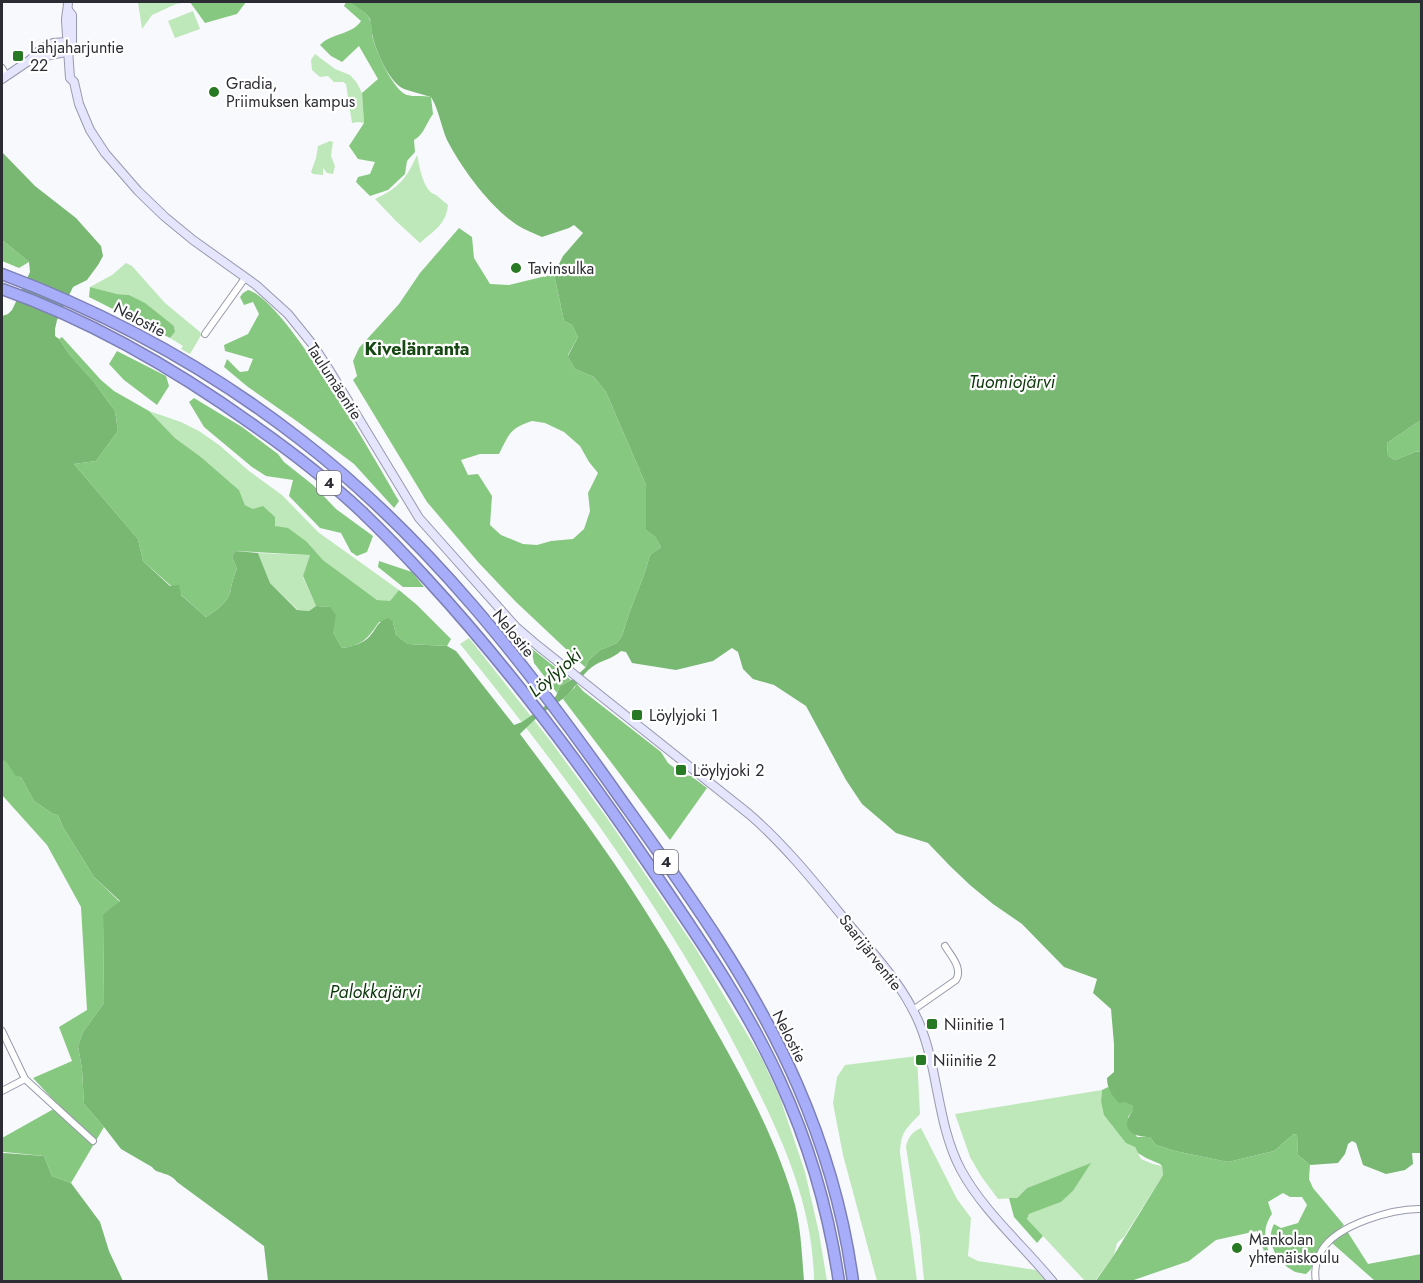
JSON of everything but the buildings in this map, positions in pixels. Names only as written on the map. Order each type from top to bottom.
[{"type":"highway","name":"Nelostie","points":[[2,274],[80,305],[124,327],[181,358],[228,388],[304,442],[359,489],[433,561],[462,593],[547,697],[592,757],[674,873],[771,1030],[796,1083],[826,1162],[841,1217],[853,1281]]},
{"type":"highway","name":"Nelostie","points":[[5,290],[74,319],[152,358],[213,396],[280,444],[361,511],[406,556],[489,649],[544,718],[615,814],[669,893],[753,1029],[780,1080],[814,1171],[830,1232],[839,1281]]},
{"type":"main road","name":"Taulumäentie","points":[[68,6],[66,16],[68,47],[79,104],[90,130],[105,153],[138,191],[178,228],[256,285],[281,307],[313,345],[419,518],[516,627],[590,688]]},
{"type":"main road","points":[[3,74],[30,60],[41,49],[53,43],[68,47]]},
{"type":"main road","name":"Saarijärventie","points":[[590,688],[718,788],[765,828],[804,870],[897,983],[920,1024],[930,1054],[947,1133],[960,1167],[974,1193],[1053,1281]]},
{"type":"street","points":[[205,334],[245,278]]},
{"type":"street","points":[[913,1010],[956,980],[959,975],[959,970],[945,946]]},
{"type":"street","points":[[2,1031],[25,1078],[93,1141]]},
{"type":"street","points":[[2,1091],[25,1078]]},
{"type":"street","points":[[1316,1281],[1316,1263],[1322,1250],[1330,1241],[1369,1218],[1401,1210],[1422,1209]]},
{"type":"shaded area","points":[[138,2],[188,2],[176,4],[152,15],[142,29]]},
{"type":"shaded area","points":[[190,2],[246,2],[237,14],[205,23]]},
{"type":"shaded area","points":[[346,2],[361,10],[368,17],[378,53],[396,86],[407,95],[431,97],[433,114],[423,132],[414,140],[415,152],[407,161],[405,174],[388,190],[370,196],[356,182],[358,177],[370,174],[375,162],[358,159],[349,146],[364,123],[362,93],[378,79],[359,46],[342,62],[331,56],[320,45],[352,29],[361,21],[344,6]]},
{"type":"shaded area","points":[[193,11],[200,29],[175,38],[168,21]]},
{"type":"shaded area","points":[[315,54],[335,69],[350,75],[357,83],[362,93],[364,123],[352,123],[346,84],[334,82],[328,76],[320,77],[312,70],[311,60]]},
{"type":"shaded area","points":[[333,142],[331,156],[335,166],[333,174],[327,173],[323,168],[323,175],[313,174],[311,172],[318,146]]},
{"type":"shaded area","points":[[417,155],[428,189],[448,205],[442,223],[420,243],[375,199],[401,182]]},
{"type":"shaded area","points":[[459,228],[472,237],[474,258],[490,284],[509,285],[554,274],[564,321],[572,325],[578,337],[568,355],[575,369],[594,377],[606,392],[646,485],[646,530],[655,537],[661,547],[650,555],[622,636],[617,643],[600,650],[585,667],[515,601],[427,502],[353,380],[357,376],[353,361],[359,348],[399,304],[420,273]],"holes":[[[532,421],[545,423],[564,432],[580,446],[598,473],[588,493],[590,511],[584,529],[573,539],[537,545],[523,544],[501,535],[490,525],[492,496],[478,474],[468,475],[461,460],[480,454],[499,454],[514,429]]]},
{"type":"shaded area","points":[[2,240],[29,262],[19,268],[2,261]]},
{"type":"shaded area","points":[[126,263],[132,266],[165,303],[200,332],[201,335],[190,354],[181,349],[183,346],[170,338],[175,332],[174,326],[129,295],[90,287],[112,275]]},
{"type":"shaded area","points":[[90,287],[129,295],[145,303],[174,326],[175,332],[170,338],[89,297]]},
{"type":"shaded area","points":[[248,290],[264,300],[284,321],[329,385],[399,501],[394,508],[354,464],[224,367],[227,359],[240,372],[248,371],[253,359],[225,351],[224,345],[248,334],[259,314],[253,302],[244,305],[240,297]]},
{"type":"shaded area","points":[[62,337],[101,380],[114,391],[149,411],[175,438],[239,490],[245,505],[253,509],[263,506],[275,517],[275,526],[288,528],[307,542],[323,560],[377,600],[390,601],[399,590],[451,639],[447,646],[408,644],[396,635],[393,622],[379,622],[364,640],[342,648],[333,632],[330,607],[316,606],[303,576],[310,555],[235,551],[232,557],[237,569],[230,593],[223,604],[206,617],[143,561],[138,539],[74,464],[96,461],[118,431],[115,411],[94,382],[69,354],[59,339]]},
{"type":"shaded area","points":[[117,351],[166,376],[169,386],[157,405],[124,380],[109,364]]},
{"type":"shaded area","points":[[194,398],[242,427],[278,454],[336,509],[373,536],[367,552],[357,556],[351,552],[341,533],[320,528],[289,496],[293,480],[266,476],[204,427],[189,402]]},
{"type":"shaded area","points":[[149,411],[181,422],[219,445],[282,495],[318,532],[399,590],[390,602],[377,600],[323,560],[307,542],[275,526],[245,505],[239,490],[175,438]]},
{"type":"shaded area","points":[[1421,421],[1421,451],[1395,460],[1388,456],[1387,443]]},
{"type":"shaded area","points":[[258,553],[310,555],[303,577],[316,606],[309,611],[298,610],[270,583]]},
{"type":"shaded area","points":[[379,561],[412,572],[424,587],[403,587],[378,567]]},
{"type":"shaded area","points":[[469,638],[549,739],[607,818],[696,949],[762,1059],[780,1098],[805,1172],[827,1281],[814,1281],[807,1221],[790,1164],[767,1109],[710,1000],[679,946],[610,842],[537,742],[460,644]]},
{"type":"shaded area","points":[[531,648],[571,680],[560,686],[557,693],[534,663]]},
{"type":"shaded area","points":[[576,683],[661,752],[668,763],[707,788],[670,840],[563,699]]},
{"type":"shaded area","points":[[2,760],[6,760],[21,777],[34,801],[58,815],[94,877],[120,902],[103,914],[104,1003],[83,1032],[78,1046],[84,1104],[104,1127],[71,1183],[52,1176],[44,1156],[2,1153],[2,1138],[59,1106],[33,1078],[72,1061],[59,1027],[87,1010],[81,907],[47,845],[2,795]]},
{"type":"shaded area","points":[[917,1056],[920,1114],[905,1131],[900,1153],[917,1281],[877,1281],[843,1155],[833,1103],[837,1077],[845,1065]]},
{"type":"shaded area","points":[[1108,1087],[1133,1106],[1128,1117],[1137,1137],[1150,1137],[1156,1145],[1175,1151],[1228,1162],[1274,1151],[1294,1134],[1297,1135],[1298,1155],[1310,1165],[1309,1179],[1313,1188],[1344,1225],[1319,1248],[1311,1269],[1306,1274],[1293,1271],[1277,1256],[1272,1244],[1272,1230],[1274,1224],[1281,1228],[1298,1223],[1307,1205],[1302,1197],[1290,1197],[1283,1193],[1268,1202],[1272,1214],[1265,1232],[1271,1261],[1268,1263],[1257,1231],[1216,1240],[1189,1261],[1131,1281],[1095,1282],[1163,1175],[1162,1166],[1138,1153],[1135,1147],[1126,1143],[1104,1115],[1101,1101],[1102,1090]]},
{"type":"shaded area","points":[[1102,1090],[1101,1101],[1135,1147],[1141,1159],[1162,1166],[1163,1175],[1124,1237],[1117,1243],[1114,1255],[1095,1281],[1085,1281],[1027,1219],[1029,1214],[1061,1202],[1073,1191],[1090,1164],[1027,1188],[1017,1198],[998,1199],[970,1157],[955,1114]]},
{"type":"shaded area","points":[[921,1128],[957,1199],[971,1218],[968,1256],[978,1261],[1036,1270],[1046,1281],[924,1281],[920,1237],[906,1147],[911,1135]]},
{"type":"shaded area","points":[[1091,1163],[1073,1191],[1061,1202],[1029,1214],[1027,1219],[1043,1236],[1037,1243],[1014,1217],[1009,1198],[1017,1198],[1027,1188]]},
{"type":"shaded area","points":[[1347,1231],[1368,1264],[1421,1254],[1421,1281],[1375,1281],[1332,1243]]},
{"type":"water","name":"Tuomiojärvi","points":[[349,2],[1421,2],[1421,421],[1387,443],[1388,456],[1395,460],[1422,451],[1421,1153],[1412,1153],[1413,1164],[1405,1170],[1386,1174],[1363,1165],[1356,1143],[1352,1141],[1338,1163],[1310,1165],[1298,1155],[1297,1135],[1294,1134],[1274,1151],[1228,1162],[1175,1151],[1156,1145],[1150,1137],[1129,1131],[1127,1122],[1133,1106],[1126,1102],[1119,1103],[1112,1095],[1108,1085],[1107,1078],[1114,1072],[1111,1009],[1093,993],[1097,979],[1064,967],[1022,924],[970,885],[928,843],[896,833],[862,804],[846,780],[806,706],[774,685],[753,679],[743,669],[738,652],[732,648],[713,661],[676,670],[632,663],[626,652],[621,651],[592,667],[568,694],[520,734],[624,878],[676,960],[745,1084],[778,1155],[795,1205],[804,1281],[268,1281],[264,1246],[170,1176],[157,1171],[121,1149],[84,1104],[78,1046],[83,1032],[104,1003],[103,914],[120,901],[94,877],[58,815],[34,801],[21,777],[15,775],[6,761],[2,760],[2,316],[12,310],[30,272],[29,262],[2,240],[2,152],[35,186],[76,218],[101,246],[103,256],[87,280],[73,287],[57,320],[55,336],[115,411],[118,431],[96,461],[74,464],[138,539],[143,561],[170,586],[179,585],[181,595],[206,617],[223,604],[230,593],[237,569],[232,557],[235,551],[258,553],[270,583],[297,610],[309,611],[316,606],[330,607],[336,615],[333,632],[342,648],[364,641],[379,624],[388,618],[393,622],[396,635],[408,644],[447,646],[456,651],[514,725],[545,706],[556,696],[560,686],[573,679],[600,650],[617,643],[622,636],[650,555],[661,547],[655,537],[646,530],[646,485],[606,392],[594,377],[575,369],[568,356],[578,337],[572,325],[564,321],[554,274],[563,256],[583,233],[574,225],[542,237],[517,225],[497,208],[478,187],[453,151],[431,97],[404,89],[393,80],[377,51],[370,19],[363,11]]},
{"type":"water","points":[[2,1154],[44,1156],[52,1176],[71,1183],[100,1222],[109,1251],[123,1281],[2,1281]]},
{"type":"place","name":"Lahjaharjuntie 22","points":[[18,56]]},
{"type":"place","name":"Gradia, Priimuksen kampus","points":[[214,92]]},
{"type":"place","name":"Tavinsulka","points":[[516,268]]},
{"type":"place","name":"Löylyjoki 1","points":[[637,715]]},
{"type":"place","name":"Löylyjoki 2","points":[[681,770]]},
{"type":"place","name":"Niinitie 1","points":[[932,1024]]},
{"type":"place","name":"Niinitie 2","points":[[921,1060]]},
{"type":"place","name":"Mankolan yhtenäiskoulu","points":[[1237,1248]]},
{"type":"district","name":"Kivelänranta","points":[[417,349]]},
{"type":"water label","name":"Löylyjoki","points":[[555,673]]},
{"type":"water label","name":"Palokkajärvi","points":[[375,992]]}]
